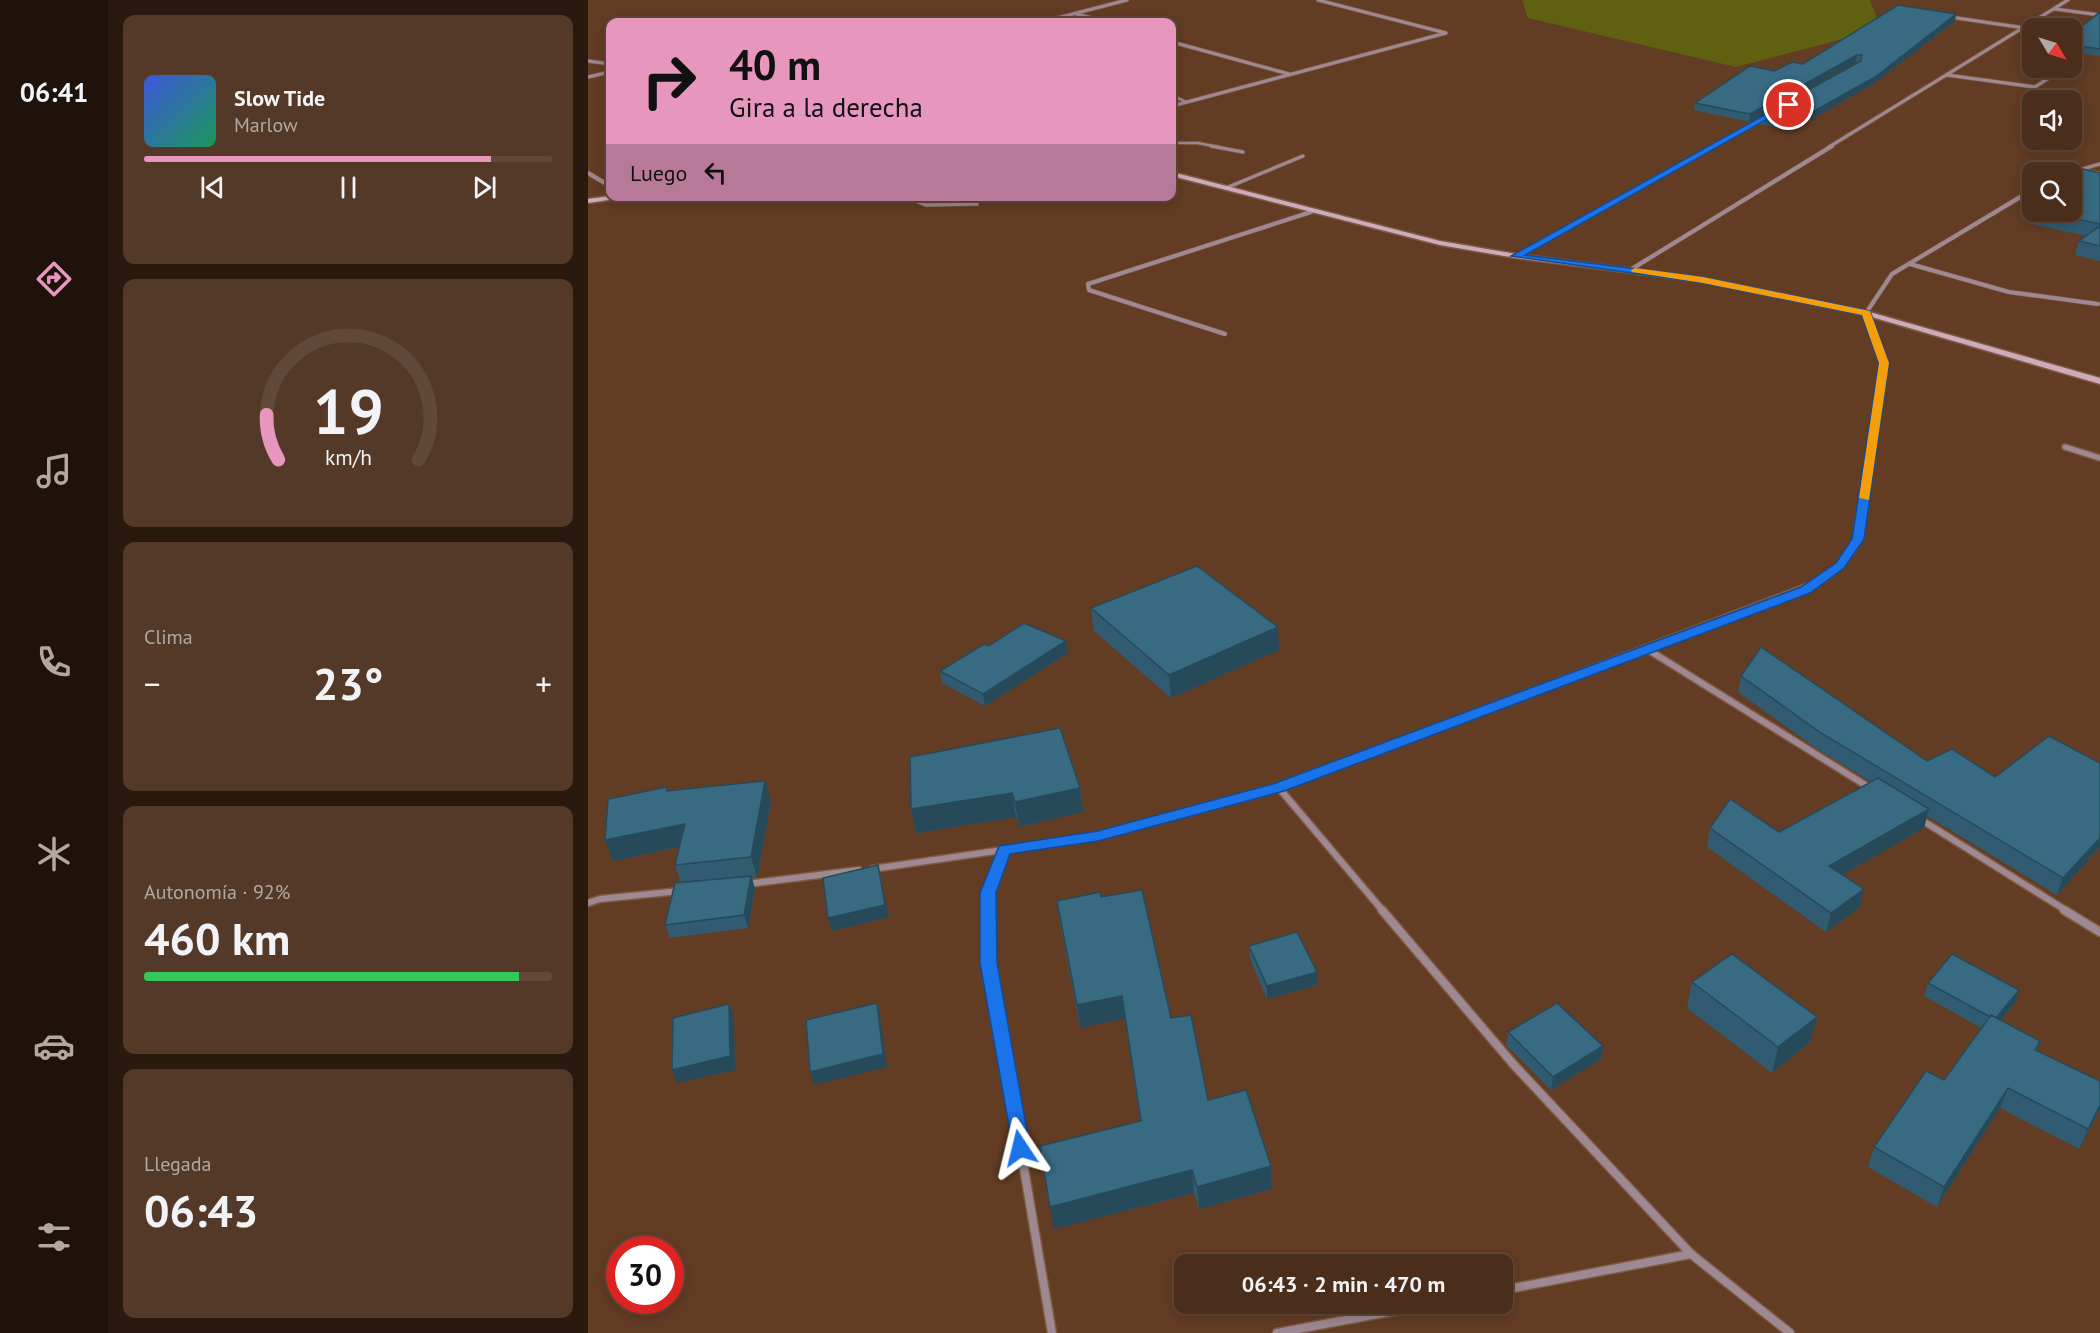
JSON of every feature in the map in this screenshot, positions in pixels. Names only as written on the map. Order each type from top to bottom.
[{"type":"street","points":[[1057,18],[1127,0]]},
{"type":"street","points":[[1176,105],[1446,33],[1318,0]]},
{"type":"street","points":[[2041,18],[2068,0]]},
{"type":"street","points":[[2055,9],[2100,15]]},
{"type":"street","points":[[1076,13],[1092,18]]},
{"type":"street","points":[[1940,15],[2022,28]]},
{"type":"street","points":[[1630,270],[2022,30]]},
{"type":"street","points":[[1176,43],[1290,74]]},
{"type":"street","points":[[588,61],[606,63]]},
{"type":"street","points":[[588,77],[606,73]]},
{"type":"street","points":[[1947,75],[2035,87],[2049,78]]},
{"type":"street","points":[[1516,256],[1768,116]]},
{"type":"street","points":[[2082,171],[2100,174]]},
{"type":"street","points":[[588,173],[606,184]]},
{"type":"street","points":[[1176,175],[1311,212],[1440,243],[1516,256],[1703,280],[1866,313],[2100,381]]},
{"type":"street","points":[[1866,313],[1892,274],[2022,196]]},
{"type":"street","points":[[588,201],[606,198]]},
{"type":"street","points":[[1225,334],[1089,290],[1088,284],[1311,212]]},
{"type":"street","points":[[1910,264],[2009,292],[2098,304]]},
{"type":"street","points":[[740,885],[1098,836],[1279,788],[1805,590],[1840,566],[1858,539],[1884,363],[1866,313]]},
{"type":"street","points":[[2065,447],[2100,458]]},
{"type":"street","points":[[1647,649],[1879,794]]},
{"type":"street","points":[[1279,788],[1514,1065],[1691,1254],[1790,1333]]},
{"type":"street","points":[[1909,812],[2100,932]]},
{"type":"street","points":[[1004,849],[988,893],[989,963],[1052,1333]]},
{"type":"street","points":[[588,903],[600,899],[694,890]]},
{"type":"street","points":[[1513,1288],[1691,1254]]},
{"type":"street","points":[[1277,1333],[1378,1314]]},
{"type":"lane","points":[[1176,97],[1186,102]]},
{"type":"lane","points":[[1176,142],[1198,143],[1243,153]]},
{"type":"lane","points":[[1225,189],[1303,156]]},
{"type":"lane","points":[[2082,169],[2100,164]]},
{"type":"lane","points":[[916,201],[926,205],[977,204]]},
{"type":"shaded area","points":[[1522,0],[1870,0],[1881,29],[1736,67],[1528,18]]},
{"type":"building","points":[[1898,5],[1956,14],[1875,77],[1793,123],[1761,116],[1861,61],[1862,55],[1857,55],[1750,114],[1695,103],[1750,66],[1774,71],[1792,62],[1803,64]]},
{"type":"building","points":[[2100,12],[2100,49],[2082,46],[2082,26]]},
{"type":"building","points":[[2082,170],[2100,173],[2100,224],[2082,220]]},
{"type":"building","points":[[2100,226],[2100,246],[2079,241]]},
{"type":"building","points":[[1197,566],[1278,627],[1169,675],[1091,608]]},
{"type":"building","points":[[1024,623],[1066,641],[983,694],[940,671],[984,644],[989,646]]},
{"type":"building","points":[[1761,647],[1927,761],[1952,749],[1995,777],[2049,736],[2100,763],[2100,838],[2063,878],[1821,733],[1741,676]]},
{"type":"building","points":[[1060,728],[1080,788],[1015,802],[1012,793],[911,809],[910,757]]},
{"type":"building","points":[[1878,778],[1929,809],[1829,866],[1864,889],[1831,913],[1710,828],[1730,799],[1779,832]]},
{"type":"building","points":[[765,781],[751,857],[675,865],[685,824],[605,840],[608,799],[667,787],[667,791]]},
{"type":"building","points":[[878,865],[885,905],[828,918],[823,878]]},
{"type":"building","points":[[751,876],[744,915],[665,925],[675,883]]},
{"type":"building","points":[[1142,890],[1171,1018],[1191,1015],[1208,1100],[1246,1090],[1271,1166],[1197,1187],[1192,1170],[1050,1207],[1040,1146],[1141,1121],[1122,996],[1077,1005],[1057,901],[1100,892],[1101,897]]},
{"type":"building","points":[[1297,932],[1317,972],[1267,986],[1249,946]]},
{"type":"building","points":[[1732,954],[1817,1017],[1778,1047],[1692,982]]},
{"type":"building","points":[[1952,954],[2019,990],[1996,1018],[1991,1015],[1990,1017],[1928,983]]},
{"type":"building","points":[[877,1003],[883,1054],[810,1072],[806,1020]]},
{"type":"building","points":[[1557,1003],[1603,1046],[1553,1077],[1508,1032]]},
{"type":"building","points":[[729,1004],[730,1056],[672,1070],[673,1018]]},
{"type":"building","points":[[1991,1015],[2040,1041],[2035,1050],[2100,1081],[2100,1105],[2088,1129],[2008,1088],[1944,1187],[1874,1147],[1926,1071],[1944,1080]]},
{"type":"slow traffic","points":[[1635,270],[1703,280],[1866,313],[1884,363],[1865,498]]},
{"type":"route","points":[[1020,1148],[989,963],[988,893],[1004,849],[1098,836],[1279,788],[1805,590],[1840,566],[1858,539],[1884,363],[1866,313],[1703,280],[1516,256],[1789,105]]}]
